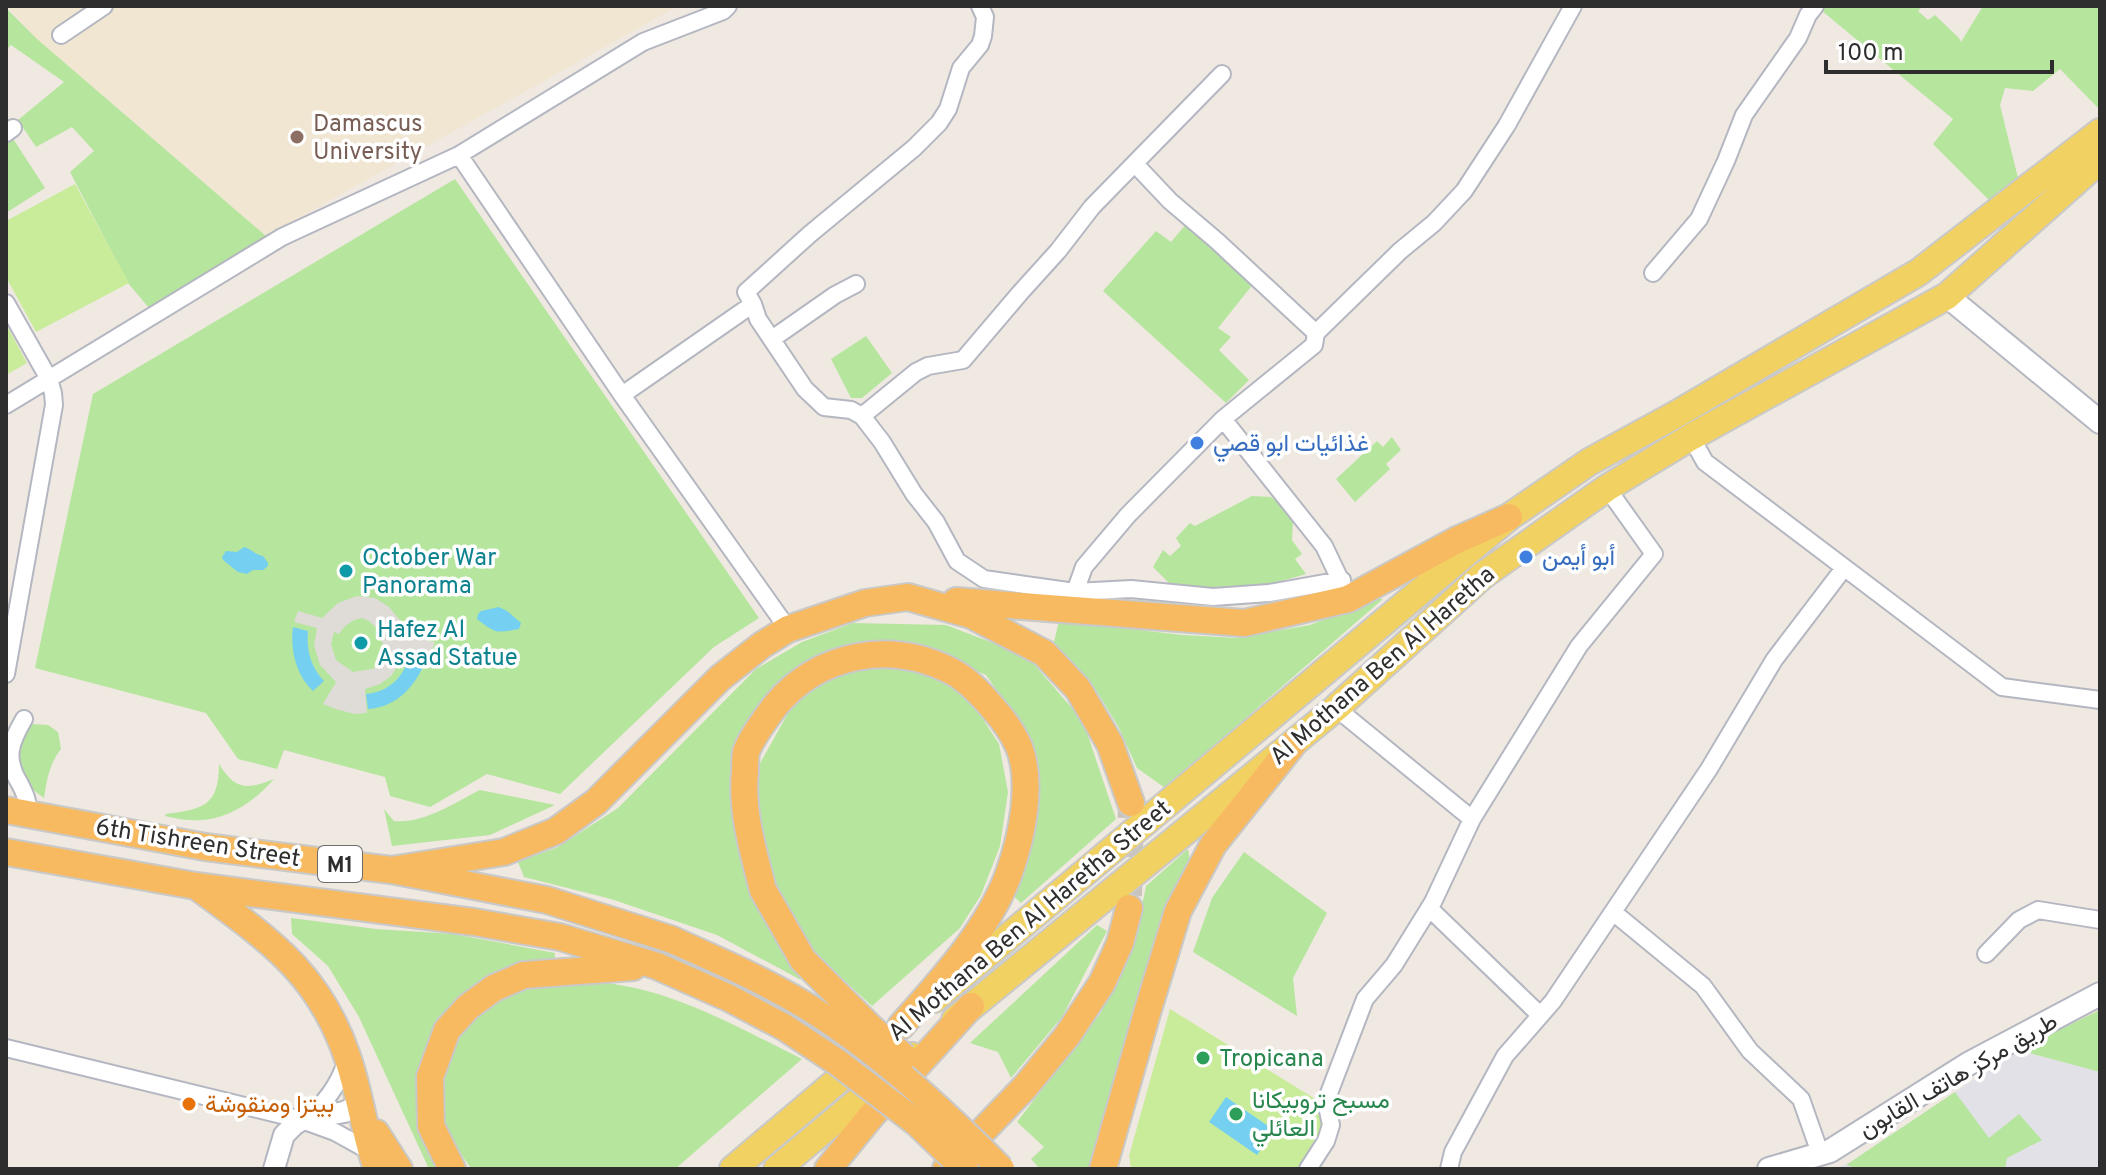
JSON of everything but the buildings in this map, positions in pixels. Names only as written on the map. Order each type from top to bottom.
[{"type":"highway","points":[[391,870],[504,852],[556,831],[596,802],[720,678],[762,645],[788,629],[865,603],[908,597],[1244,623],[1345,589],[1509,517]]},
{"type":"highway","points":[[908,597],[971,615],[1044,653],[1078,689],[1110,744],[1131,803]]},
{"type":"highway","points":[[901,1026],[946,975],[988,914],[1009,873],[1024,812],[1025,777],[1019,747],[1001,718],[977,690],[952,671],[913,656],[874,654],[838,660],[808,676],[783,697],[762,722],[746,753],[743,788],[747,826],[763,890],[803,960],[871,1028],[951,1099],[1003,1169]]},
{"type":"highway","points":[[1103,1169],[1178,911],[1213,845],[1294,743]]},
{"type":"highway","name":"6th Tishreen Street","points":[[17,812],[205,847],[391,870],[547,900],[670,939],[739,970],[803,1004],[857,1040],[940,1108],[1003,1169]]},
{"type":"highway","name":"6th Tishreen Street","points":[[6,852],[196,886],[474,922],[560,937],[657,966],[729,998],[784,1027],[827,1055],[917,1123],[965,1169]]},
{"type":"highway","points":[[196,886],[268,939],[299,969],[322,1000],[347,1057],[374,1161]]},
{"type":"highway","points":[[946,1169],[1025,1087],[1067,1036],[1102,983],[1120,943],[1129,908]]},
{"type":"highway","points":[[452,1169],[431,1126],[430,1077],[447,1030],[468,1007],[494,988],[524,975],[657,966]]},
{"type":"highway","points":[[828,1169],[872,1115],[971,1006]]},
{"type":"highway","points":[[360,1105],[399,1169]]},
{"type":"main road","name":"Al Mothana Ben Al Haretha","points":[[1326,671],[1509,517],[1589,462],[1919,272],[2100,132]]},
{"type":"main road","name":"Al Mothana Ben Al Haretha","points":[[777,1169],[1336,708],[1482,576],[1607,488],[1691,437],[1947,296],[2100,160]]},
{"type":"main road","points":[[1947,296],[2100,422]]},
{"type":"main road","name":"Al Mothana Ben Al Haretha Street","points":[[733,1169],[1326,671]]},
{"type":"main road","name":"طريق مركز هاتف القابون","points":[[1769,1169],[1830,1151],[1968,1064],[2100,994]]},
{"type":"street","points":[[61,35],[104,6]]},
{"type":"street","points":[[6,405],[282,237],[459,155],[643,42],[723,11],[728,6]]},
{"type":"street","points":[[980,6],[985,17],[980,45],[961,68],[948,109],[939,123],[746,292],[758,319],[805,389],[824,407],[851,410],[862,416],[936,522],[957,561],[984,579],[1075,592],[1131,589],[1213,597],[1345,589],[1324,546],[1223,419]]},
{"type":"street","points":[[1075,592],[1084,567],[1128,515],[1223,419],[1314,345],[1316,333],[1464,191],[1507,125],[1573,6]]},
{"type":"street","points":[[1653,273],[1699,219],[1744,115],[1798,38],[1815,6]]},
{"type":"street","points":[[862,416],[916,372],[936,364],[963,360],[1092,207],[1222,74]]},
{"type":"street","points":[[459,155],[622,395],[788,629]]},
{"type":"street","points":[[1136,165],[1170,201],[1316,333]]},
{"type":"street","points":[[772,339],[856,284]]},
{"type":"street","points":[[6,303],[49,379],[54,405],[6,674]]},
{"type":"street","points":[[622,395],[753,304]]},
{"type":"street","points":[[1691,437],[1705,462],[2002,687],[2100,700]]},
{"type":"street","points":[[1308,1169],[1326,1141],[1331,1125],[1326,1101],[1365,999],[1394,965],[1429,908],[1472,819],[1579,646],[1654,554],[1607,488]]},
{"type":"street","points":[[1449,1169],[1453,1152],[1505,1056],[1553,1001],[1709,769],[1774,660],[1844,568]]},
{"type":"street","points":[[1336,708],[1472,819]]},
{"type":"street","points":[[6,731],[27,716],[12,740],[9,759],[18,782],[29,798],[17,812]]},
{"type":"street","points":[[1429,908],[1540,1015]]},
{"type":"street","points":[[1986,954],[2019,920],[2038,910],[2100,920]]},
{"type":"street","points":[[1613,912],[1703,986],[1750,1051],[1801,1099],[1820,1153]]},
{"type":"street","points":[[6,1048],[302,1120],[335,1132],[374,1161]]},
{"type":"street","points":[[274,1169],[284,1135],[321,1106],[336,1087],[347,1057]]},
{"type":"street","points":[[302,1120],[344,1112],[360,1105]]},
{"type":"shaded area","name":"Damascus University","points":[[6,6],[678,6],[266,236],[37,39]]},
{"type":"shaded area","points":[[357,596],[375,598],[389,607],[399,619],[405,636],[435,642],[430,655],[406,649],[391,676],[365,689],[367,713],[354,714],[323,704],[336,682],[320,665],[314,645],[317,628],[294,622],[298,611],[322,618],[338,603]],"holes":[[[362,618],[379,630],[383,645],[388,646],[387,652],[381,664],[353,672],[336,660],[331,644],[334,632],[339,634],[354,620]]]},
{"type":"shaded area","points":[[2018,1050],[2100,1072],[2100,1169],[1827,1169],[1846,1165]]},
{"type":"green space","points":[[1824,6],[1923,6],[1918,11],[1928,20],[1935,15],[1961,42],[1983,6],[2100,6],[2100,110],[2060,69],[2033,91],[2005,88],[2000,105],[2019,182],[1993,204],[1933,144],[1953,119],[1822,11]]},
{"type":"green space","points":[[6,8],[37,39],[266,236],[149,308],[128,283],[70,172],[94,151],[72,127],[36,147],[18,120],[64,82],[11,45],[6,50]]},
{"type":"green space","points":[[12,137],[45,188],[6,213],[6,141]]},
{"type":"green space","points":[[455,179],[759,618],[714,647],[560,794],[487,774],[430,807],[390,796],[385,777],[284,750],[277,769],[238,759],[206,713],[35,668],[93,394]]},
{"type":"green space","points":[[75,184],[129,283],[36,332],[6,277],[6,221]]},
{"type":"green space","points":[[1187,223],[1254,283],[1218,328],[1231,337],[1219,350],[1249,380],[1226,403],[1103,291],[1156,231],[1171,242]]},
{"type":"green space","points":[[6,324],[27,363],[6,375]]},
{"type":"green space","points":[[866,336],[892,373],[862,398],[851,398],[831,359]]},
{"type":"green space","points":[[1392,437],[1401,450],[1386,464],[1390,469],[1355,502],[1336,479],[1377,441],[1383,447]]},
{"type":"green space","points":[[1252,496],[1271,497],[1284,507],[1293,520],[1292,540],[1302,554],[1295,559],[1306,574],[1241,588],[1175,589],[1153,567],[1163,550],[1170,556],[1181,546],[1176,538],[1190,523],[1195,526]]},
{"type":"green space","points":[[1383,599],[1165,788],[1137,768],[1118,726],[1091,682],[1053,646],[1059,621],[1237,638],[1310,625]]},
{"type":"green space","points":[[853,623],[946,625],[1027,656],[1083,721],[1116,819],[1021,903],[1009,892],[1029,855],[1039,800],[1030,737],[986,675],[918,647],[869,645],[745,730],[731,782],[738,841],[760,909],[801,980],[717,935],[611,899],[524,877],[518,862],[558,847],[618,808],[756,669],[802,642]]},
{"type":"green space","points":[[885,664],[930,674],[971,701],[999,744],[1008,792],[1000,846],[981,895],[960,928],[872,1006],[809,948],[772,883],[759,825],[759,765],[792,706],[832,675]]},
{"type":"green space","points":[[48,725],[58,732],[61,749],[51,767],[44,798],[20,780],[14,741],[24,726]]},
{"type":"green space","points":[[219,764],[231,779],[242,785],[256,785],[274,779],[248,803],[215,818],[184,820],[165,816],[206,803],[216,789]]},
{"type":"green space","points":[[480,790],[555,805],[490,835],[392,846],[384,809],[394,821],[416,819],[438,812]]},
{"type":"green space","points":[[1188,849],[1190,861],[1128,1031],[1091,1169],[1040,1169],[1031,1159],[1044,1147],[1017,1122],[1100,1014],[1133,950],[1146,886]]},
{"type":"green space","points":[[1244,852],[1327,913],[1293,978],[1297,1016],[1193,952],[1212,898]]},
{"type":"green space","points":[[291,918],[376,929],[453,934],[555,953],[554,965],[514,967],[472,986],[440,1020],[421,1065],[417,1105],[428,1150],[441,1169],[429,1169],[359,1017],[328,966],[292,934]]},
{"type":"green space","points":[[1097,925],[1107,931],[1062,1017],[1011,1078],[998,1052],[970,1043]]},
{"type":"green space","points":[[557,983],[612,984],[667,997],[713,1015],[802,1059],[675,1169],[472,1169],[456,1146],[445,1120],[444,1090],[453,1049],[470,1025],[498,1002],[519,992]]},
{"type":"green space","name":"Tropicana","points":[[1170,1009],[1328,1107],[1320,1136],[1299,1169],[1131,1169],[1129,1156]]},
{"type":"green space","points":[[2100,1010],[2100,1072],[2018,1050]]},
{"type":"green space","points":[[1955,1092],[1989,1138],[2019,1114],[2042,1140],[2007,1158],[2005,1169],[1859,1169],[1846,1165]]},
{"type":"water","points":[[244,547],[263,556],[268,566],[247,574],[238,572],[223,560],[226,551],[237,552]]},
{"type":"water","points":[[499,607],[521,623],[519,629],[496,631],[477,619],[481,611]]},
{"type":"water","points":[[293,627],[308,631],[310,658],[324,681],[313,691],[302,677],[296,662],[292,644]]},
{"type":"water","points":[[410,655],[426,660],[411,686],[388,704],[368,709],[366,694],[375,693],[395,682]]},
{"type":"water","points":[[1226,1097],[1274,1130],[1257,1155],[1209,1122]]},
{"type":"tunnel","points":[[1129,896],[1131,803]]},
{"type":"place","name":"Damascus University","points":[[297,137]]},
{"type":"place","name":"غذائيات ابو قصي","points":[[1197,443]]},
{"type":"place","name":"أبو أيمن","points":[[1526,557]]},
{"type":"place","name":"October War Panorama","points":[[346,571]]},
{"type":"place","name":"Hafez Al Assad Statue","points":[[361,643]]},
{"type":"place","name":"Tropicana","points":[[1203,1058]]},
{"type":"place","name":"بيتزا ومنقوشة","points":[[189,1104]]},
{"type":"place","name":"مسبح تروبيكانا العائلي","points":[[1236,1114]]}]
